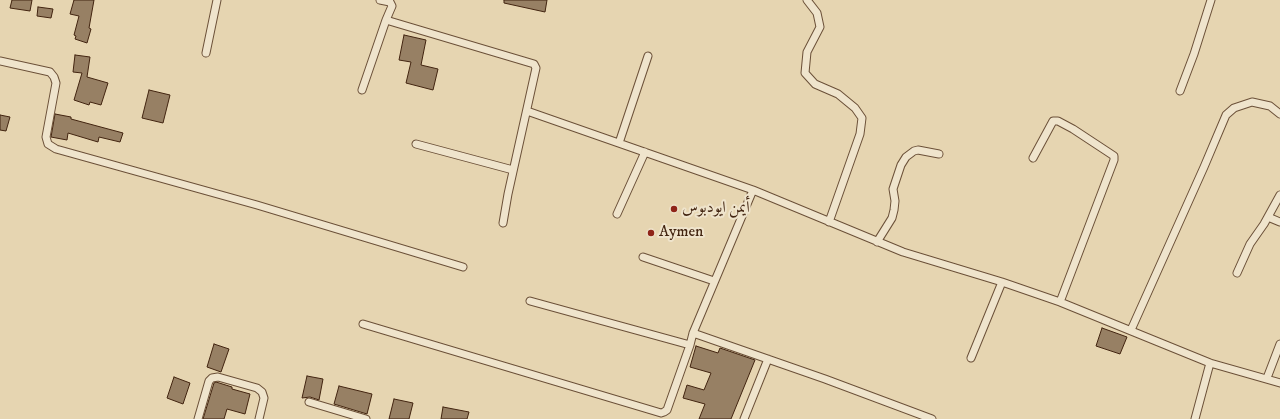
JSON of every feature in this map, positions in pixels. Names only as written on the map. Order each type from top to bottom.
[{"type":"street","points":[[206,53],[217,0]]},
{"type":"street","points":[[362,90],[392,6],[390,2],[380,0]]},
{"type":"street","points":[[807,0],[817,12],[820,27],[807,52],[805,73],[815,84],[844,98],[855,108],[862,118],[860,134],[829,222]]},
{"type":"street","points":[[1180,91],[1194,54],[1211,0]]},
{"type":"street","points":[[386,20],[534,64],[536,68],[502,223]]},
{"type":"street","points":[[619,143],[648,56]]},
{"type":"street","points":[[0,61],[50,72],[54,77],[56,83],[46,137],[48,144],[56,149],[257,205],[463,268]]},
{"type":"street","points":[[1131,330],[1226,115],[1234,108],[1252,102],[1270,106],[1280,114]]},
{"type":"street","points":[[527,112],[753,190],[903,252],[1002,282],[1060,302],[1210,363],[1267,378],[1280,383]]},
{"type":"street","points":[[1033,158],[1053,121],[1058,121],[1073,129],[1114,156],[1114,160],[1060,302]]},
{"type":"street","points":[[416,144],[513,170]]},
{"type":"street","points":[[877,242],[892,218],[895,201],[893,189],[901,165],[906,157],[918,150],[939,154]]},
{"type":"street","points":[[617,214],[645,152]]},
{"type":"street","points":[[363,324],[661,413],[664,412],[667,410],[693,333],[753,190]]},
{"type":"street","points":[[1237,273],[1250,244],[1268,217],[1280,195]]},
{"type":"street","points":[[1268,217],[1280,222]]},
{"type":"street","points":[[643,257],[714,281]]},
{"type":"street","points":[[972,358],[1002,282]]},
{"type":"street","points":[[530,300],[690,345]]},
{"type":"street","points":[[693,333],[932,419]]},
{"type":"street","points":[[1267,378],[1280,344]]},
{"type":"street","points":[[744,419],[768,360]]},
{"type":"street","points":[[1195,419],[1210,363]]},
{"type":"street","points":[[198,419],[209,381],[212,378],[218,377],[257,388],[262,392],[264,398],[259,419]]},
{"type":"street","points":[[308,402],[366,419]]},
{"type":"building","points":[[12,0],[32,0],[30,11],[10,8]]},
{"type":"building","points":[[74,0],[94,0],[89,28],[91,29],[87,43],[75,39],[76,36],[74,35],[79,16],[70,14]]},
{"type":"building","points":[[504,0],[547,0],[545,12],[504,3]]},
{"type":"building","points":[[38,7],[53,9],[51,18],[37,16]]},
{"type":"building","points":[[404,35],[426,40],[421,65],[438,69],[433,90],[406,83],[411,62],[399,60]]},
{"type":"building","points":[[75,55],[90,57],[87,77],[108,83],[101,105],[90,102],[89,105],[74,100],[82,73],[73,72]]},
{"type":"building","points":[[149,90],[170,95],[163,123],[142,118]]},
{"type":"building","points":[[55,114],[71,117],[71,119],[123,133],[120,142],[99,137],[98,142],[68,133],[67,140],[51,137]]},
{"type":"building","points":[[0,115],[10,117],[6,131],[0,130]]},
{"type":"building","points":[[1102,328],[1127,337],[1120,354],[1096,346]]},
{"type":"building","points":[[214,344],[229,349],[221,372],[207,367]]},
{"type":"building","points":[[696,346],[718,353],[720,348],[755,360],[731,419],[699,419],[705,404],[683,398],[687,385],[704,390],[711,373],[690,367]]},
{"type":"building","points":[[307,376],[323,379],[319,400],[310,397],[302,398]]},
{"type":"building","points":[[174,377],[190,383],[183,404],[167,398]]},
{"type":"building","points":[[216,382],[232,387],[232,389],[250,394],[245,414],[227,409],[224,419],[203,419],[214,383]]},
{"type":"building","points":[[339,386],[372,394],[367,414],[334,404]]},
{"type":"building","points":[[394,399],[413,403],[409,419],[389,419]]},
{"type":"building","points":[[443,407],[469,412],[467,419],[441,419]]},
{"type":"place","name":"أيمن ايودبوس","points":[[674,209]]},
{"type":"place","name":"Aymen","points":[[651,233]]}]
